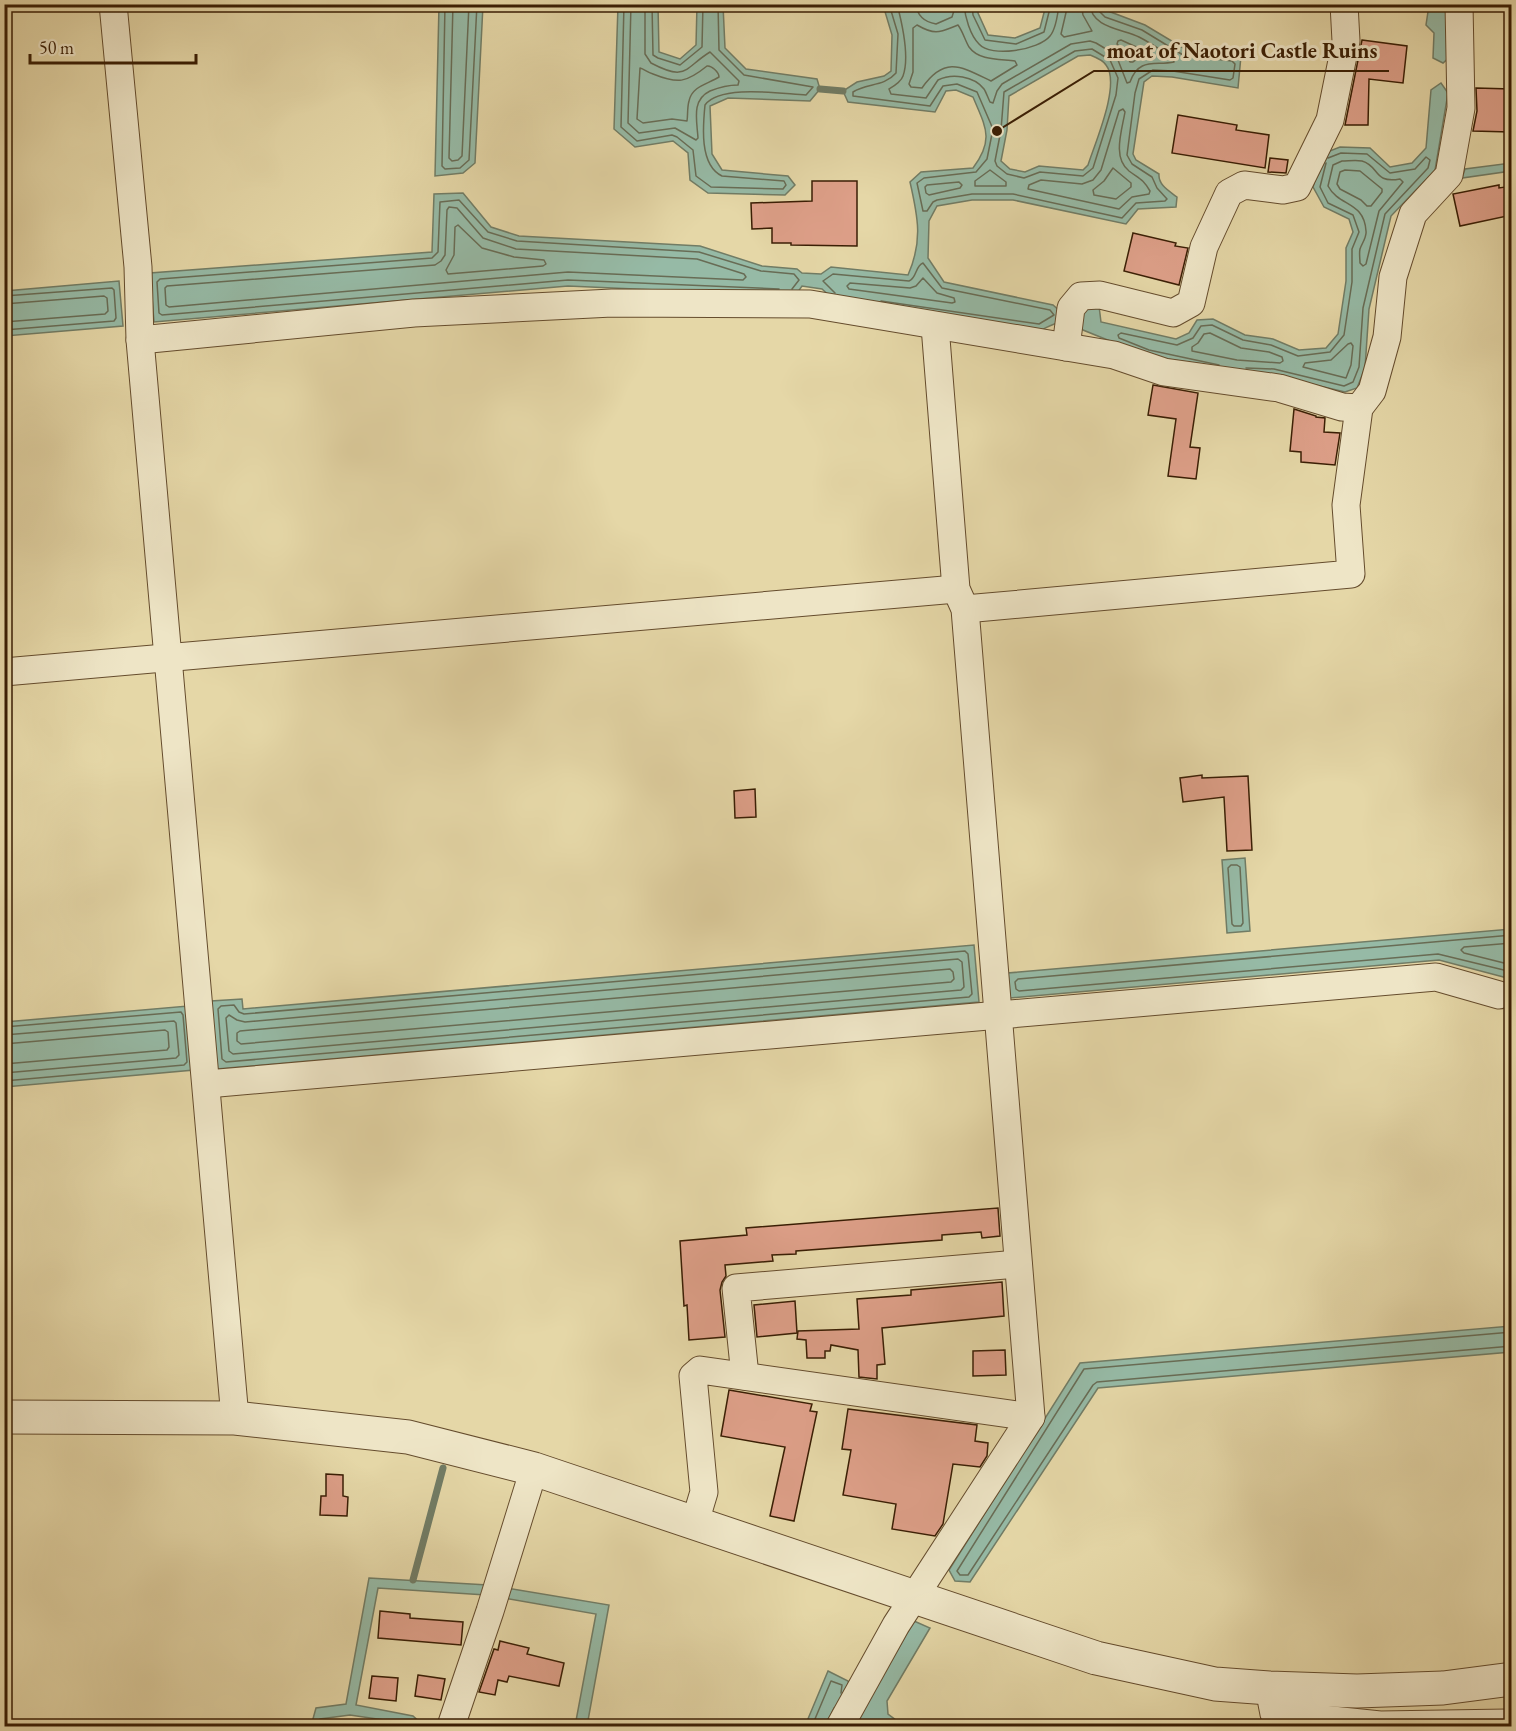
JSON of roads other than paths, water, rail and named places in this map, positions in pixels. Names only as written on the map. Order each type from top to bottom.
[{"type":"street","points":[[112,4],[138,267],[140,340],[235,1418]]},
{"type":"street","points":[[1069,329],[1081,296],[1100,295],[1173,313],[1191,303],[1204,247],[1229,193],[1244,185],[1283,190],[1297,187],[1330,120],[1346,41],[1344,4]]},
{"type":"street","points":[[4,672],[960,599],[1351,574],[1346,505],[1359,408],[1372,391],[1387,337],[1394,277],[1413,214],[1449,175],[1461,108],[1459,4]]},
{"type":"street","points":[[140,340],[414,313],[612,303],[810,304],[935,326],[1069,329],[1114,356],[1164,372],[1279,388],[1342,406],[1359,408]]},
{"type":"street","points":[[840,1726],[896,1625],[1031,1417],[998,1016],[935,326]]},
{"type":"street","points":[[207,1084],[1436,978],[1499,995]]},
{"type":"street","points":[[745,1376],[736,1288],[1018,1264]]},
{"type":"street","points":[[695,1522],[704,1492],[693,1376],[700,1370],[1031,1417]]},
{"type":"street","points":[[4,1417],[235,1418],[408,1437],[534,1469],[1096,1658],[1215,1683],[1269,1688],[1357,1690],[1443,1688],[1512,1679]]},
{"type":"street","points":[[451,1726],[534,1469]]},
{"type":"street","points":[[1269,1688],[1274,1714],[1380,1725],[1507,1723],[1507,1726]]},
{"type":"water","points":[[439,5],[483,5],[475,163],[463,173],[435,176]]},
{"type":"water","points":[[618,5],[658,5],[659,52],[680,59],[696,45],[697,5],[723,5],[725,48],[746,69],[817,79],[820,89],[810,101],[728,98],[710,106],[712,154],[722,170],[788,176],[795,185],[785,195],[708,193],[690,180],[688,153],[673,141],[635,147],[614,129]]},
{"type":"water","points":[[883,5],[926,5],[936,10],[948,5],[978,5],[978,13],[988,35],[1015,38],[1040,28],[1046,5],[1101,5],[1108,11],[1145,25],[1185,49],[1241,56],[1238,88],[1172,77],[1152,76],[1144,82],[1133,154],[1136,160],[1159,174],[1162,185],[1177,197],[1176,207],[1138,209],[1126,224],[1013,200],[972,200],[937,206],[929,221],[928,258],[944,282],[1053,305],[1061,312],[1099,306],[1101,322],[1176,339],[1189,333],[1197,320],[1213,319],[1245,335],[1273,339],[1299,350],[1326,348],[1338,334],[1346,281],[1346,248],[1353,232],[1349,219],[1324,207],[1313,187],[1322,154],[1340,147],[1370,148],[1390,167],[1412,163],[1426,148],[1431,90],[1441,83],[1448,93],[1435,170],[1391,216],[1369,309],[1365,368],[1357,388],[1345,392],[1273,375],[1147,356],[1083,330],[1067,321],[1041,330],[834,300],[822,289],[802,286],[795,296],[568,286],[154,322],[150,273],[432,252],[434,194],[463,193],[491,227],[519,236],[700,246],[762,266],[797,269],[802,273],[821,274],[831,267],[908,275],[916,251],[918,229],[910,182],[921,172],[973,168],[984,149],[986,132],[973,97],[956,90],[946,91],[935,112],[848,102],[843,91],[857,82],[884,76],[891,71],[892,35]],"holes":[[[1090,55],[1106,65],[1110,74],[1110,86],[1101,129],[1088,165],[1083,170],[1039,166],[1025,172],[1010,169],[1001,161],[1007,130],[1009,96],[1078,56]]]},
{"type":"water","points":[[1429,5],[1450,5],[1451,56],[1443,63],[1433,58],[1434,33],[1426,25]]},
{"type":"water","points":[[1511,163],[1511,171],[1462,178],[1465,169]]},
{"type":"water","points":[[119,281],[123,326],[5,336],[5,291]]},
{"type":"water","points":[[1245,858],[1250,931],[1227,933],[1222,860]]},
{"type":"water","points":[[1511,929],[1511,979],[1439,960],[1010,998],[1008,973]]},
{"type":"water","points":[[974,945],[979,1002],[217,1069],[211,1001],[242,999],[243,1009]]},
{"type":"water","points":[[188,1006],[194,1070],[5,1087],[5,1022]]},
{"type":"water","points":[[1511,1326],[1511,1352],[1098,1388],[970,1582],[955,1581],[949,1570],[1080,1363]]},
{"type":"water","points":[[369,1578],[488,1585],[609,1605],[587,1726],[575,1726],[596,1614],[486,1595],[378,1588],[356,1705],[413,1716],[424,1726],[350,1715],[320,1719],[318,1726],[311,1726],[316,1708],[346,1704]]},
{"type":"water","points":[[914,1621],[930,1628],[887,1701],[888,1714],[904,1726],[869,1726],[859,1721],[859,1709],[872,1695]]},
{"type":"water","points":[[828,1671],[848,1681],[850,1688],[841,1707],[834,1708],[826,1726],[805,1726]]},
{"type":"waterway","points":[[820,89],[843,91]]},
{"type":"waterway","points":[[413,1580],[443,1468]]},
{"type":"place","name":"moat of Naotori Castle Ruins","points":[[997,131]]}]
